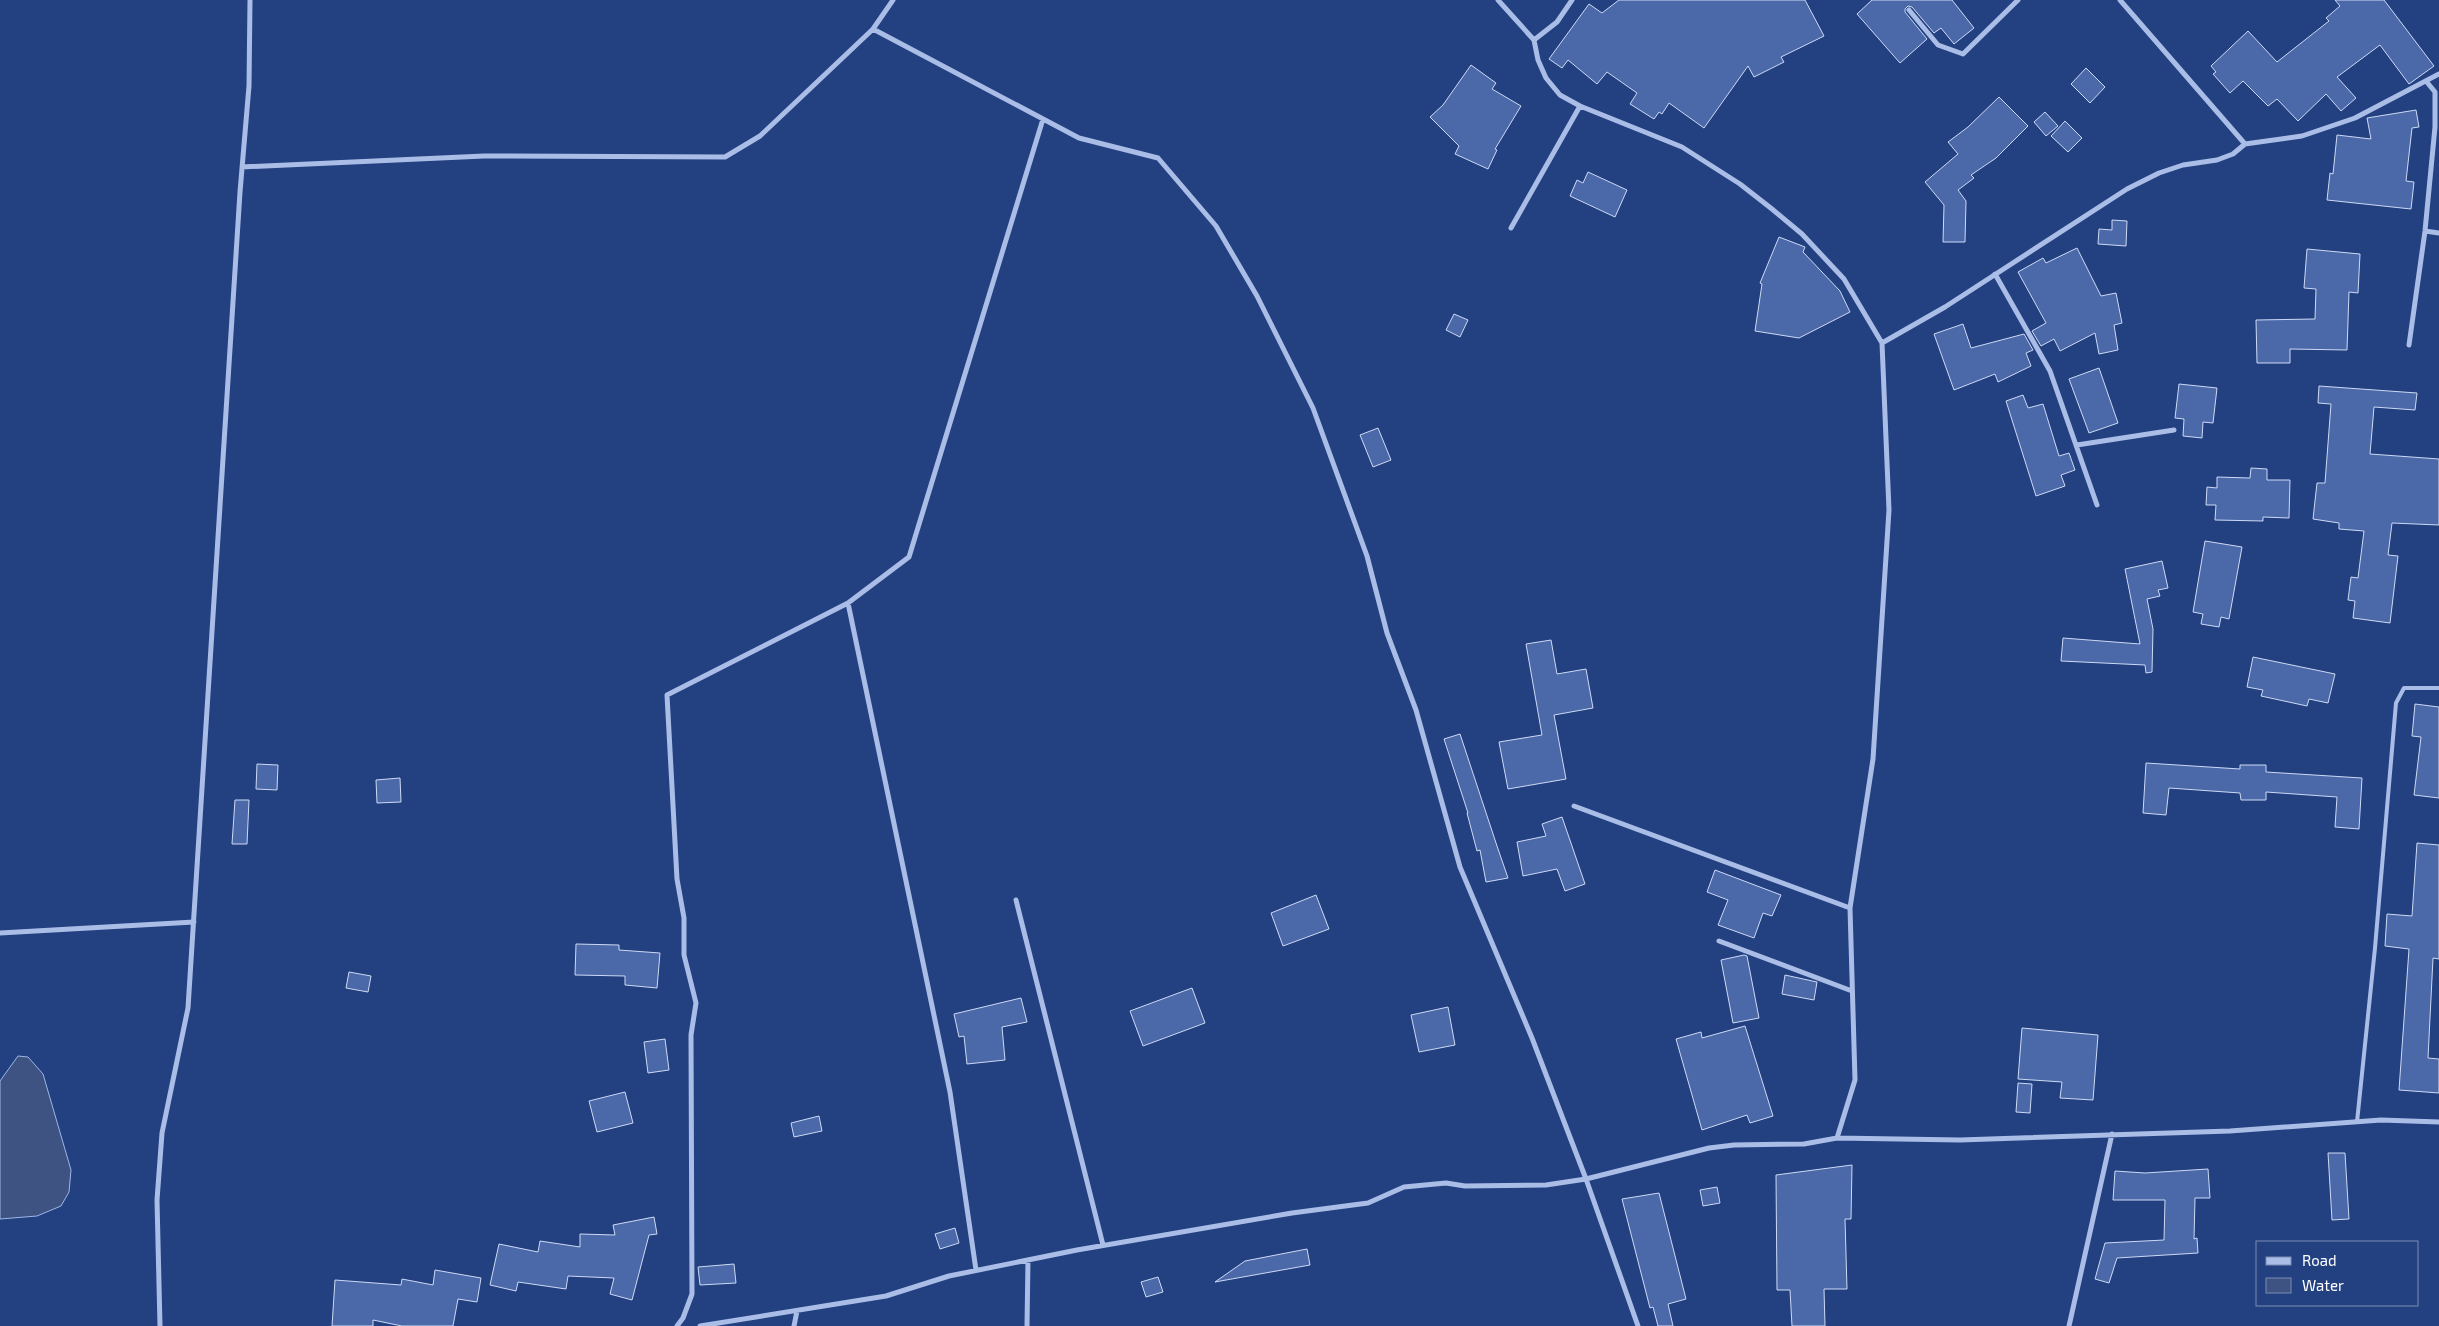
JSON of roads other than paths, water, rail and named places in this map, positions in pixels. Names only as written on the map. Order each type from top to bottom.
[{"type":"street","points":[[160,1326],[157,1200],[162,1134],[188,1008],[242,167],[249,86],[250,0]]},
{"type":"street","points":[[242,167],[484,156],[724,157],[760,136],[873,29],[893,0]]},
{"type":"street","points":[[1498,0],[1534,40],[1538,60],[1546,78],[1560,95],[1580,106],[1682,147],[1740,184],[1802,234],[1844,279],[1882,343],[1889,510],[1873,759],[1850,908],[1855,1080],[1837,1138]]},
{"type":"street","points":[[1534,40],[1557,22],[1572,0]]},
{"type":"street","points":[[1909,10],[1938,45],[1963,54],[2018,0]]},
{"type":"street","points":[[2120,0],[2245,144]]},
{"type":"street","points":[[873,29],[1079,138],[1158,158],[1216,226],[1276,334],[1313,408],[1367,556],[1387,633],[1416,710],[1460,867],[1532,1038],[1586,1179],[1638,1326]]},
{"type":"street","points":[[1882,343],[1945,307],[2127,189],[2159,173],[2183,164],[2217,160],[2233,154],[2245,144],[2302,136],[2355,118],[2439,74]]},
{"type":"street","points":[[2409,345],[2425,231],[2437,101],[2435,92],[2426,81]]},
{"type":"street","points":[[1512,228],[1580,106]]},
{"type":"street","points":[[677,1326],[683,1318],[692,1294],[691,1035],[696,1003],[684,955],[684,918],[677,879],[677,847],[667,694],[848,603],[909,557],[1044,119]]},
{"type":"street","points":[[2425,231],[2439,233]]},
{"type":"street","points":[[1995,274],[2050,371],[2096,504]]},
{"type":"street","points":[[2077,445],[2174,430]]},
{"type":"street","points":[[848,603],[950,1092],[976,1270]]},
{"type":"street","points":[[1574,806],[1850,908]]},
{"type":"street","points":[[1016,900],[1103,1245]]},
{"type":"street","points":[[0,932],[194,922]]},
{"type":"street","points":[[1719,941],[1852,990]]},
{"type":"street","points":[[700,1326],[886,1296],[949,1276],[1103,1245],[1292,1213],[1368,1203],[1404,1188],[1424,1184],[1465,1186],[1546,1184],[1586,1179],[1709,1148],[1734,1145],[1804,1144],[1837,1138],[1960,1140],[2276,1130],[2381,1120],[2439,1122]]},
{"type":"street","points":[[2069,1326],[2112,1134]]},
{"type":"street","points":[[1027,1326],[1028,1260]]},
{"type":"street","points":[[794,1326],[797,1311]]},
{"type":"lane","points":[[2357,1122],[2375,948],[2396,703],[2404,688],[2439,688]]},
{"type":"water","points":[[18,1056],[28,1057],[43,1074],[71,1170],[69,1192],[61,1206],[37,1216],[0,1219],[0,1081]]}]
